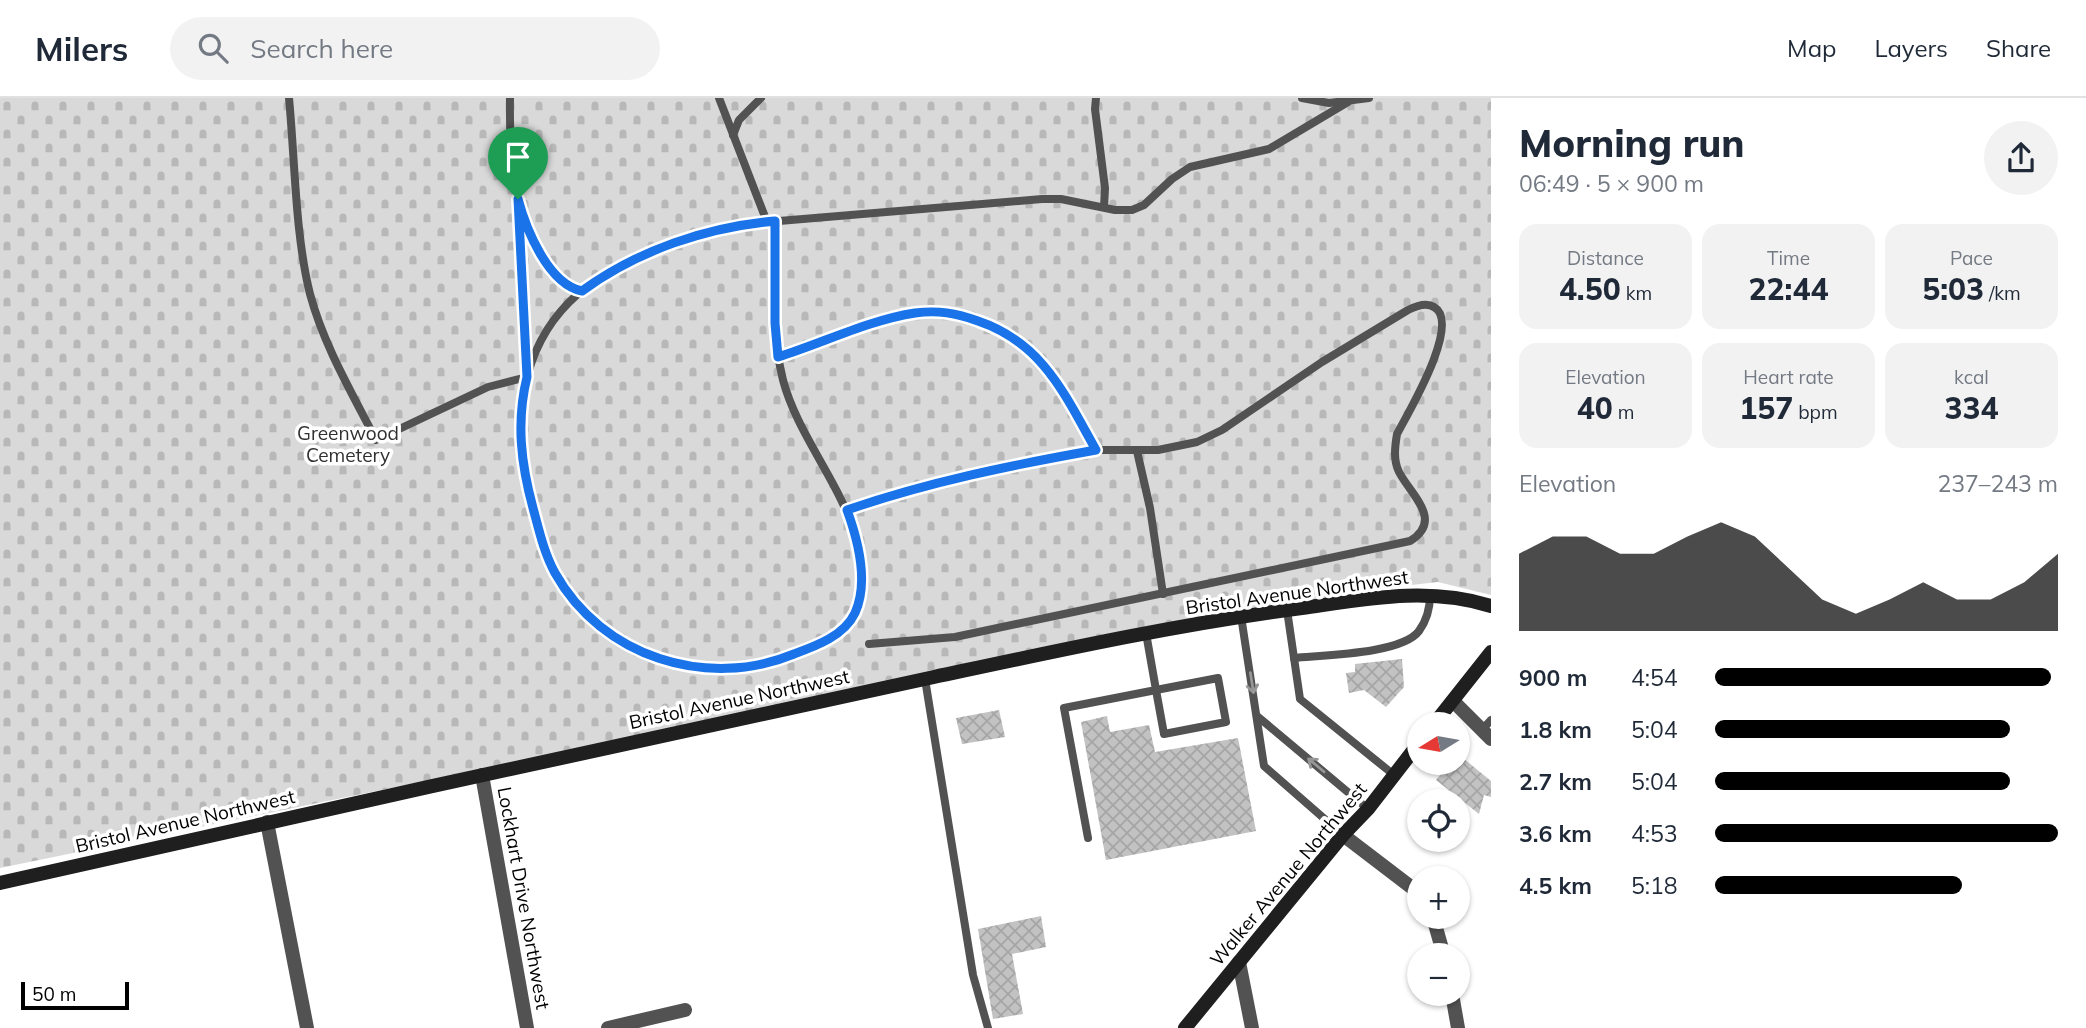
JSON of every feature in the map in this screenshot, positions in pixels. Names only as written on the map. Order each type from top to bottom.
[{"type":"street","name":"Bristol Avenue Northwest","points":[[0,883],[925,678],[1146,633],[1241,616],[1391,596],[1430,594],[1491,606]]},
{"type":"street","points":[[1444,712],[1491,652]]},
{"type":"street","points":[[1453,701],[1488,730]]},
{"type":"street","name":"Walker Avenue Northwest","points":[[1185,1028],[1407,758]]},
{"type":"street","name":"Lockhart Drive Northwest","points":[[482,775],[527,1028]]},
{"type":"street","points":[[267,822],[307,1028]]},
{"type":"street","points":[[1343,835],[1407,884]]},
{"type":"street","points":[[1240,962],[1252,1028]]},
{"type":"street","points":[[1454,1006],[1458,1028]]},
{"type":"street","points":[[608,1028],[685,1010]]},
{"type":"lane","points":[[289,98],[303,260],[310,294],[331,352],[376,440],[488,387],[527,377]]},
{"type":"lane","points":[[510,98],[527,377]]},
{"type":"lane","points":[[719,98],[771,221],[775,323],[783,379],[796,417],[847,510],[858,546],[860,591],[854,615],[839,632],[789,657],[737,668],[688,667],[651,657],[624,644],[578,605],[555,574],[540,534],[522,461],[522,404],[527,377],[546,332],[562,310],[582,291],[622,266],[673,243],[720,229],[771,221],[1061,198],[1124,211],[1139,208],[1190,167],[1269,149],[1348,102]]},
{"type":"lane","points":[[733,135],[740,120],[761,98]]},
{"type":"lane","points":[[1097,98],[1105,188],[1104,207]]},
{"type":"lane","points":[[1302,98],[1320,103],[1368,98]]},
{"type":"lane","points":[[518,199],[527,228],[546,261],[564,284],[582,291]]},
{"type":"lane","points":[[847,510],[964,477],[1096,450],[1158,450],[1207,438],[1394,318],[1417,306],[1432,306],[1438,309],[1442,322],[1436,355],[1395,444],[1400,473],[1423,510],[1423,529],[1419,536],[1410,541],[955,637],[869,644]]},
{"type":"lane","points":[[778,357],[914,313],[948,312],[964,316],[1009,333],[1034,354],[1059,385],[1096,450]]},
{"type":"lane","points":[[1137,451],[1150,508],[1163,594]]},
{"type":"lane","points":[[1294,658],[1388,648],[1418,633],[1430,609],[1430,594]]},
{"type":"lane","points":[[1287,610],[1300,699],[1394,775]]},
{"type":"lane","points":[[1241,616],[1264,765],[1343,835]]},
{"type":"lane","points":[[1088,838],[1064,708],[1156,690],[1218,678],[1226,722],[1164,734],[1156,690],[1146,633]]},
{"type":"lane","points":[[925,678],[973,975],[988,1028]]},
{"type":"lane","points":[[1256,716],[1368,809]]},
{"type":"green space","name":"Greenwood Cemetery","points":[[0,98],[1491,98],[1491,595],[1438,582],[1349,592],[0,868]]},
{"type":"building","points":[[1402,659],[1404,687],[1386,707],[1364,690],[1349,693],[1346,673],[1355,672],[1355,664]]},
{"type":"building","points":[[999,710],[1005,737],[962,744],[956,718]]},
{"type":"building","points":[[1107,716],[1110,732],[1149,725],[1155,752],[1238,738],[1256,831],[1106,860],[1081,722]]},
{"type":"building","points":[[1470,764],[1491,781],[1491,797],[1484,795],[1479,814],[1470,807],[1470,789],[1447,789],[1436,780],[1440,775],[1470,775]]},
{"type":"building","points":[[1041,916],[1046,947],[1012,954],[1023,1014],[993,1019],[978,929]]},
{"type":"route","points":[[518,199],[527,228],[546,261],[564,284],[571,289],[582,291],[622,266],[673,243],[731,227],[775,221],[775,323],[778,357],[914,313],[934,311],[964,316],[1009,333],[1034,354],[1059,385],[1096,450],[964,477],[847,510],[860,558],[858,605],[847,625],[818,644],[789,657],[737,668],[688,667],[651,657],[610,635],[586,614],[555,574],[540,534],[522,461],[522,404],[527,377],[518,199]]}]
